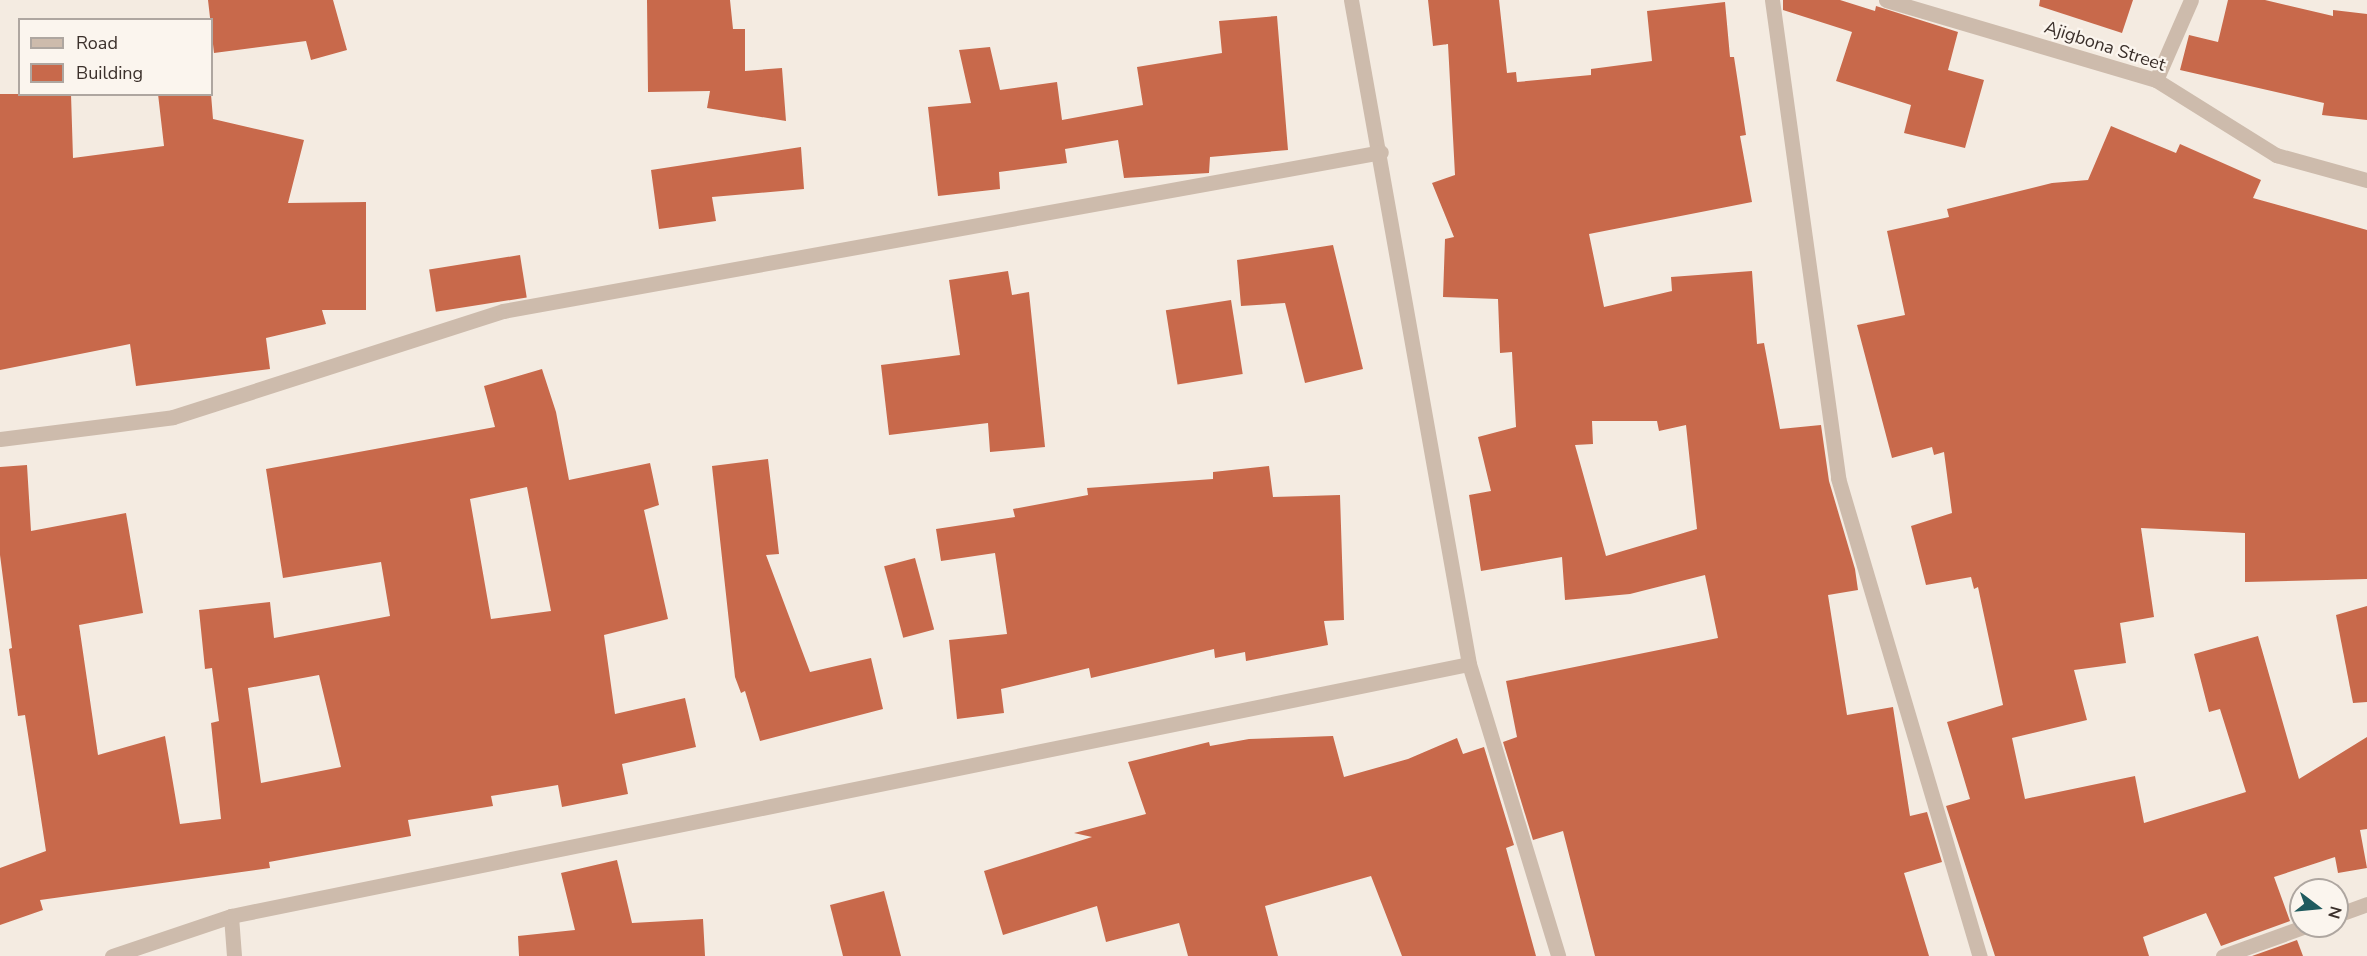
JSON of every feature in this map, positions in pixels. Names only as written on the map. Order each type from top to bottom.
[{"type":"street","points":[[1351,0],[1381,152],[1468,664],[1558,956]]},
{"type":"street","points":[[1772,0],[1838,478],[1980,956]]},
{"type":"street","name":"Ajigbona Street","points":[[1886,0],[2156,80],[2276,155],[2367,180]]},
{"type":"street","points":[[2156,80],[2191,0]]},
{"type":"street","points":[[0,439],[172,417],[503,311],[1381,152]]},
{"type":"street","points":[[112,956],[231,916],[1468,664]]},
{"type":"street","points":[[2349,911],[2367,904]]},
{"type":"street","points":[[231,916],[234,956]]},
{"type":"street","points":[[2223,956],[2289,932]]},
{"type":"building","points":[[208,0],[333,0],[347,50],[311,60],[306,41],[214,53],[213,18],[210,18]]},
{"type":"building","points":[[647,0],[730,0],[733,29],[745,29],[745,71],[782,68],[786,121],[707,108],[710,91],[648,92]]},
{"type":"building","points":[[1428,0],[1499,0],[1507,73],[1516,72],[1517,82],[1591,75],[1591,69],[1652,61],[1647,11],[1725,2],[1730,57],[1734,57],[1746,135],[1740,136],[1752,202],[1589,234],[1604,307],[1672,291],[1671,277],[1752,271],[1757,344],[1764,343],[1780,429],[1821,425],[1829,481],[1855,569],[1858,590],[1828,595],[1847,715],[1893,707],[1910,816],[1927,812],[1942,862],[1904,873],[1929,956],[1595,956],[1563,831],[1533,840],[1503,742],[1517,737],[1506,681],[1718,638],[1705,575],[1630,594],[1565,600],[1562,557],[1481,571],[1469,495],[1491,491],[1478,437],[1516,427],[1512,352],[1500,353],[1498,299],[1443,297],[1445,239],[1454,237],[1432,183],[1455,175],[1448,44],[1433,46]],"holes":[[[1592,421],[1657,421],[1659,431],[1686,425],[1697,529],[1606,556],[1575,445],[1593,444]]]},
{"type":"building","points":[[1783,0],[1840,0],[1875,11],[1876,6],[1958,32],[1948,70],[1984,80],[1965,148],[1904,133],[1911,105],[1836,81],[1852,32],[1783,10]]},
{"type":"building","points":[[2040,0],[2133,0],[2122,33],[2039,6]]},
{"type":"building","points":[[2228,0],[2265,0],[2333,16],[2333,10],[2367,14],[2367,120],[2322,115],[2324,103],[2180,70],[2189,35],[2218,42]]},
{"type":"building","points":[[1277,16],[1288,150],[1210,157],[1209,173],[1124,178],[1118,140],[1065,149],[1067,163],[999,172],[1000,189],[938,196],[928,107],[971,103],[959,50],[990,47],[1000,90],[1057,82],[1062,120],[1143,105],[1137,67],[1222,53],[1219,21]]},
{"type":"building","points":[[0,94],[71,96],[73,158],[164,146],[158,96],[211,96],[213,119],[304,140],[288,203],[366,202],[366,310],[322,310],[326,324],[266,338],[270,369],[136,386],[130,344],[0,370]]},
{"type":"building","points":[[2111,126],[2176,153],[2180,144],[2261,180],[2253,198],[2367,230],[2367,579],[2245,582],[2245,533],[2141,528],[2154,617],[2120,623],[2126,663],[2074,670],[2087,720],[2012,738],[2025,799],[2135,776],[2144,823],[2246,792],[2220,709],[2209,712],[2194,654],[2258,636],[2299,779],[2367,737],[2367,829],[2360,830],[2367,868],[2338,873],[2335,857],[2274,877],[2289,921],[2221,946],[2206,913],[2143,937],[2149,956],[1995,956],[1946,806],[1970,799],[1947,722],[2003,705],[1978,587],[1974,589],[1971,577],[1926,585],[1911,526],[1952,513],[1944,452],[1934,455],[1932,447],[1892,458],[1857,325],[1905,315],[1887,231],[1949,217],[1947,209],[2052,183],[2088,180]]},
{"type":"building","points":[[801,147],[804,189],[712,197],[716,221],[659,229],[651,170]]},
{"type":"building","points":[[1333,245],[1363,369],[1305,383],[1285,303],[1241,306],[1237,260]]},
{"type":"building","points":[[520,255],[527,297],[436,312],[429,269]]},
{"type":"building","points":[[1008,271],[1012,295],[1029,292],[1045,447],[990,452],[988,423],[889,435],[881,365],[960,355],[949,280]]},
{"type":"building","points":[[1231,300],[1243,374],[1178,384],[1166,310]]},
{"type":"building","points":[[542,369],[556,412],[569,480],[650,463],[659,505],[644,510],[668,619],[604,635],[615,714],[685,698],[696,747],[622,764],[628,794],[562,807],[558,785],[491,796],[493,806],[408,820],[411,836],[269,862],[270,868],[40,900],[43,910],[0,925],[0,868],[46,851],[25,715],[18,716],[9,649],[12,648],[0,555],[0,467],[27,465],[31,531],[126,513],[143,613],[79,625],[98,755],[165,736],[180,824],[221,819],[211,723],[219,721],[212,668],[205,669],[199,610],[270,602],[274,638],[390,616],[381,562],[283,578],[266,469],[495,427],[484,386]],"holes":[[[527,487],[551,611],[491,619],[470,499]],[[319,675],[341,767],[261,783],[248,688]]]},
{"type":"building","points":[[768,459],[779,554],[766,555],[810,672],[871,658],[883,709],[760,741],[745,691],[741,693],[735,677],[712,466]]},
{"type":"building","points":[[1269,466],[1273,497],[1340,495],[1344,620],[1324,621],[1328,645],[1246,661],[1245,652],[1215,658],[1214,649],[1091,678],[1089,668],[1001,689],[1004,713],[957,719],[949,640],[1007,634],[995,553],[941,561],[936,529],[1015,517],[1013,509],[1088,495],[1087,488],[1213,479],[1213,472]]},
{"type":"building","points":[[915,558],[934,629],[903,638],[884,566]]},
{"type":"building","points":[[2367,606],[2367,702],[2353,703],[2336,615]]},
{"type":"building","points":[[1333,736],[1344,777],[1408,759],[1457,738],[1463,754],[1484,747],[1514,845],[1506,848],[1536,956],[1402,956],[1371,876],[1265,906],[1278,956],[1188,956],[1179,923],[1106,942],[1097,906],[1003,935],[984,871],[1092,837],[1074,833],[1146,814],[1128,762],[1209,742],[1210,746],[1249,739]]},
{"type":"building","points":[[617,860],[632,923],[703,919],[705,956],[519,956],[518,936],[575,930],[561,873]]},
{"type":"building","points":[[884,891],[901,956],[843,956],[830,905]]},
{"type":"building","points":[[2297,940],[2303,956],[2252,956]]}]
